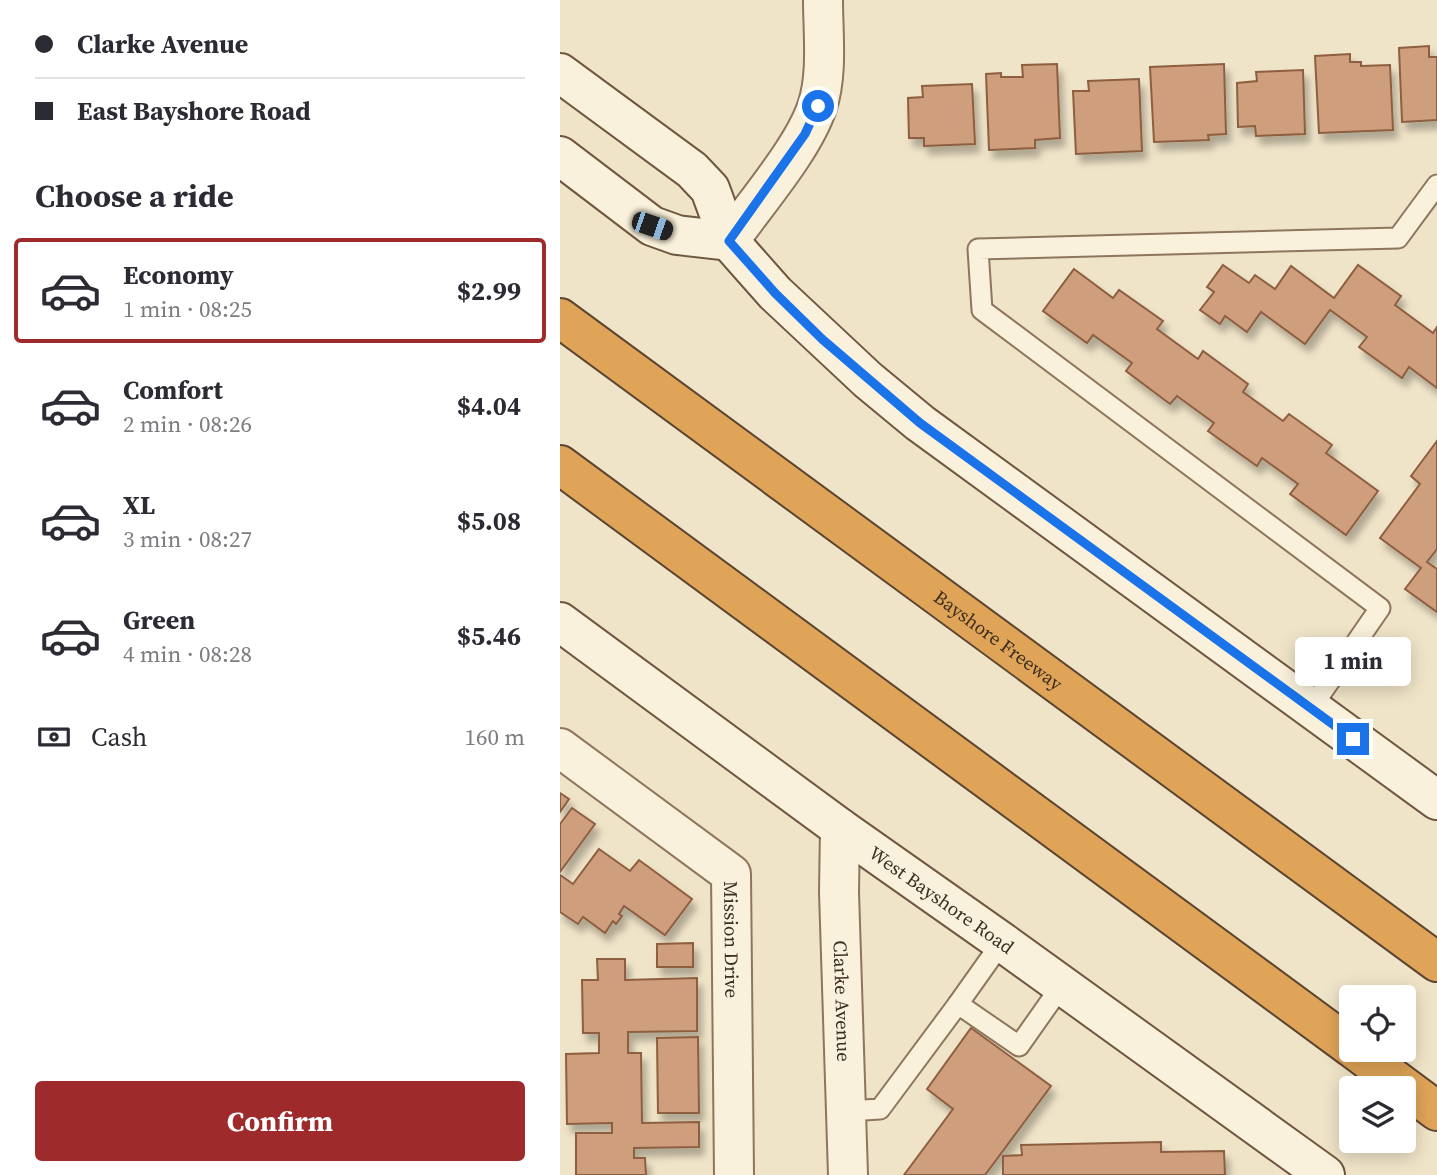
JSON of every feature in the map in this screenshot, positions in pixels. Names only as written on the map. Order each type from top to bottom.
[{"type":"highway","name":"Bayshore Freeway","points":[[560,318],[1437,962]]},
{"type":"highway","points":[[560,465],[1339,1039]]},
{"type":"highway","points":[[1371,1062],[1437,1111]]},
{"type":"street","points":[[729,241],[805,134],[818,106],[823,72],[823,0]]},
{"type":"street","points":[[560,73],[692,170],[710,189],[729,241],[775,293],[822,339],[920,423],[1437,800]]},
{"type":"street","points":[[560,156],[652,226],[677,235],[729,241]]},
{"type":"street","name":"West Bayshore Road","points":[[560,622],[840,828],[1325,1175]]},
{"type":"street","name":"Mission Drive","points":[[560,748],[731,874],[734,1175]]},
{"type":"street","name":"Clarke Avenue","points":[[840,828],[839,892],[848,1175]]},
{"type":"lane","points":[[1311,708],[1380,608],[982,310],[978,249],[1398,238],[1437,185]]},
{"type":"lane","points":[[847,1111],[880,1109],[1002,942]]},
{"type":"lane","points":[[958,1004],[1019,1046],[1062,985]]},
{"type":"building","points":[[1429,46],[1429,57],[1437,57],[1437,120],[1402,122],[1399,48]]},
{"type":"building","points":[[1350,54],[1350,62],[1361,62],[1361,66],[1390,65],[1393,130],[1319,133],[1315,56]]},
{"type":"building","points":[[1057,64],[1060,138],[1035,140],[1035,148],[989,150],[986,74],[1001,73],[1001,77],[1023,77],[1022,65]]},
{"type":"building","points":[[1224,64],[1226,134],[1208,135],[1209,140],[1154,142],[1150,67]]},
{"type":"building","points":[[1303,70],[1305,134],[1256,136],[1255,126],[1238,127],[1237,83],[1257,81],[1256,72]]},
{"type":"building","points":[[1139,79],[1142,151],[1076,154],[1073,91],[1089,91],[1088,81]]},
{"type":"building","points":[[972,84],[975,144],[924,146],[924,138],[909,138],[908,98],[923,97],[922,86]]},
{"type":"building","points":[[1223,265],[1249,283],[1255,275],[1275,289],[1291,266],[1334,298],[1358,265],[1401,296],[1395,305],[1433,333],[1437,327],[1437,388],[1409,367],[1402,378],[1359,347],[1367,337],[1330,310],[1305,344],[1261,312],[1247,332],[1225,316],[1220,324],[1200,310],[1214,292],[1207,287]]},
{"type":"building","points":[[1074,269],[1113,298],[1119,290],[1163,321],[1157,329],[1198,359],[1203,351],[1248,384],[1243,392],[1283,421],[1289,414],[1332,445],[1326,453],[1378,491],[1346,535],[1290,494],[1298,484],[1262,458],[1257,466],[1208,431],[1214,423],[1177,396],[1170,404],[1126,371],[1132,363],[1093,335],[1087,343],[1043,311]]},
{"type":"building","points":[[1437,441],[1437,549],[1427,562],[1437,569],[1437,612],[1405,589],[1421,568],[1380,538],[1420,484],[1411,476]]},
{"type":"building","points":[[560,793],[569,799],[560,812]]},
{"type":"building","points":[[572,808],[595,824],[560,872],[560,824]]},
{"type":"building","points":[[599,849],[630,871],[639,860],[692,899],[665,935],[624,906],[619,914],[622,916],[616,924],[613,921],[605,933],[583,917],[578,924],[560,912],[560,875],[573,884]]},
{"type":"building","points":[[693,943],[693,967],[657,967],[657,944]]},
{"type":"building","points":[[597,959],[625,959],[625,980],[697,978],[697,1031],[628,1032],[628,1053],[641,1053],[642,1123],[699,1122],[699,1147],[634,1148],[634,1158],[645,1158],[646,1175],[576,1175],[576,1133],[612,1133],[612,1123],[567,1124],[566,1054],[599,1053],[599,1033],[583,1033],[582,980],[598,980]]},
{"type":"building","points":[[971,1028],[1051,1086],[985,1175],[904,1175],[953,1109],[927,1089]]},
{"type":"building","points":[[698,1037],[699,1113],[658,1113],[657,1038]]},
{"type":"building","points":[[1161,1142],[1161,1152],[1224,1151],[1225,1175],[1003,1175],[1003,1156],[1022,1155],[1021,1145]]},
{"type":"route","points":[[818,106],[805,134],[729,241],[775,293],[822,339],[920,423],[1353,739]]}]
